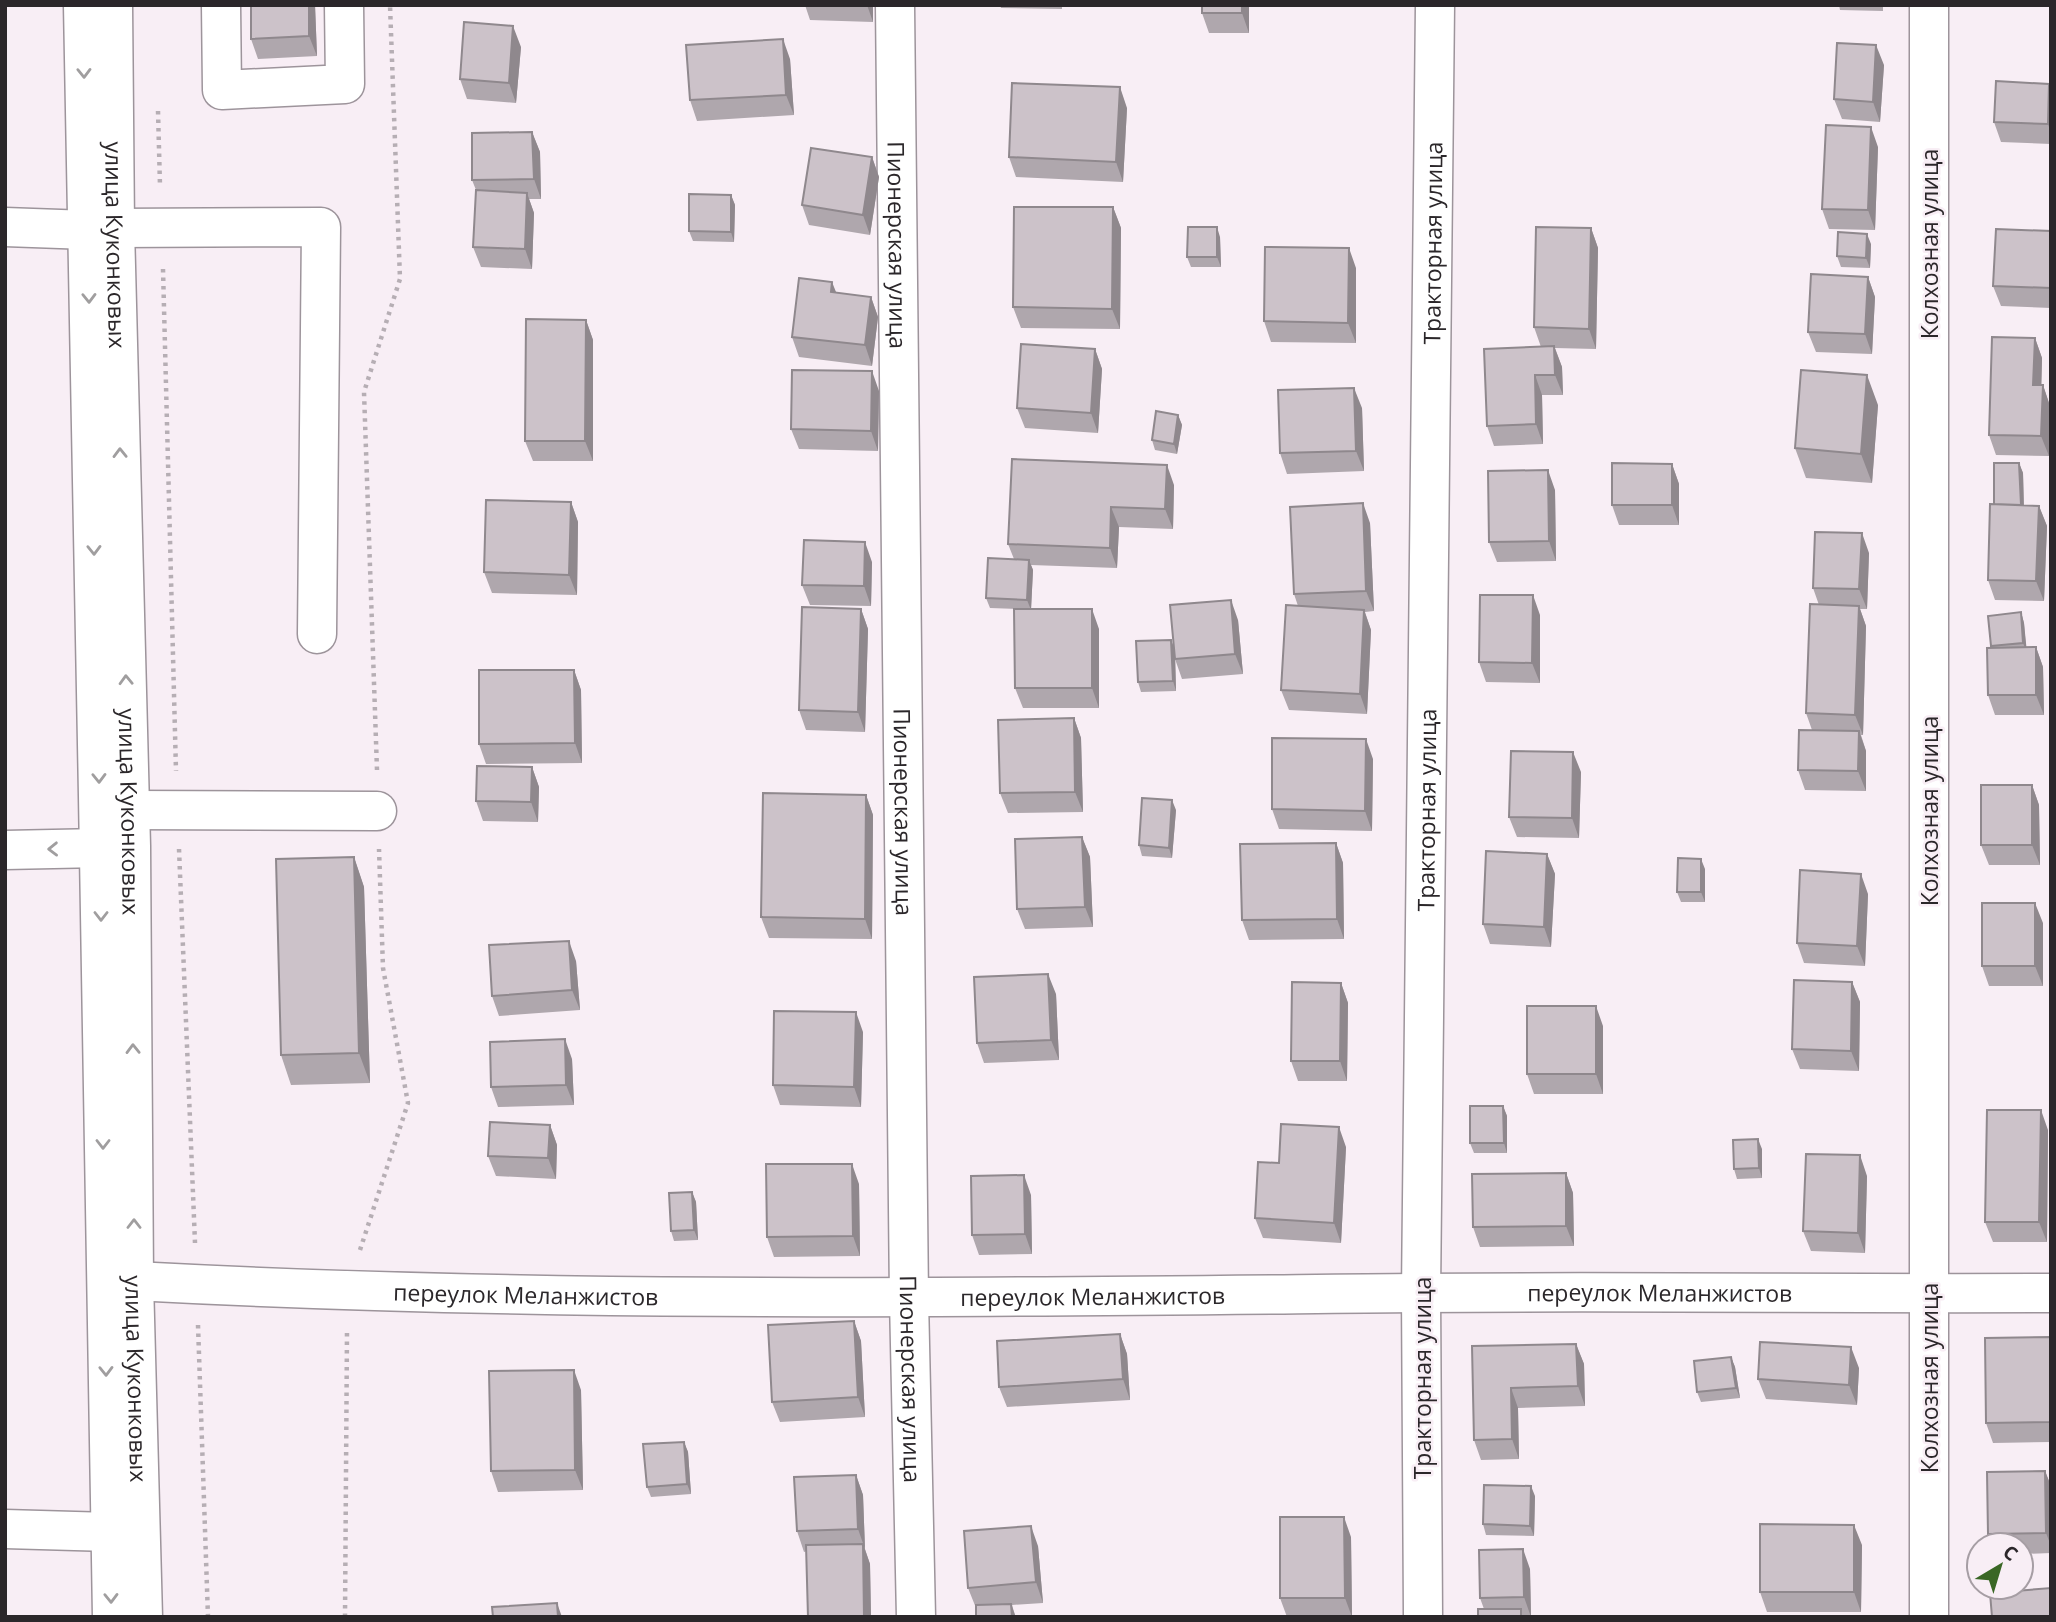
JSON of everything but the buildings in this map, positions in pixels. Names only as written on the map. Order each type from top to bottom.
[{"type":"street","name":"улица Куконковых","points":[[83,5],[101,229],[143,1617]]},
{"type":"street","name":"улица Куконковых","points":[[101,229],[113,5]]},
{"type":"street","points":[[221,5],[222,90],[345,83],[344,5]]},
{"type":"street","name":"Пионерская улица","points":[[895,5],[909,1298],[916,1617]]},
{"type":"street","name":"Тракторная улица","points":[[1423,1617],[1421,1293],[1435,5]]},
{"type":"street","name":"Колхозная улица","points":[[1928,5],[1929,1617]]},
{"type":"street","points":[[5,227],[321,227],[317,634]]},
{"type":"street","points":[[5,850],[121,835],[377,811]]},
{"type":"street","name":"улица Куконковых","points":[[112,1617],[110,1532],[121,835]]},
{"type":"street","name":"переулок Меланжистов","points":[[134,1281],[467,1296],[909,1298],[1421,1293],[2051,1293]]},
{"type":"street","points":[[5,1530],[110,1532]]}]
